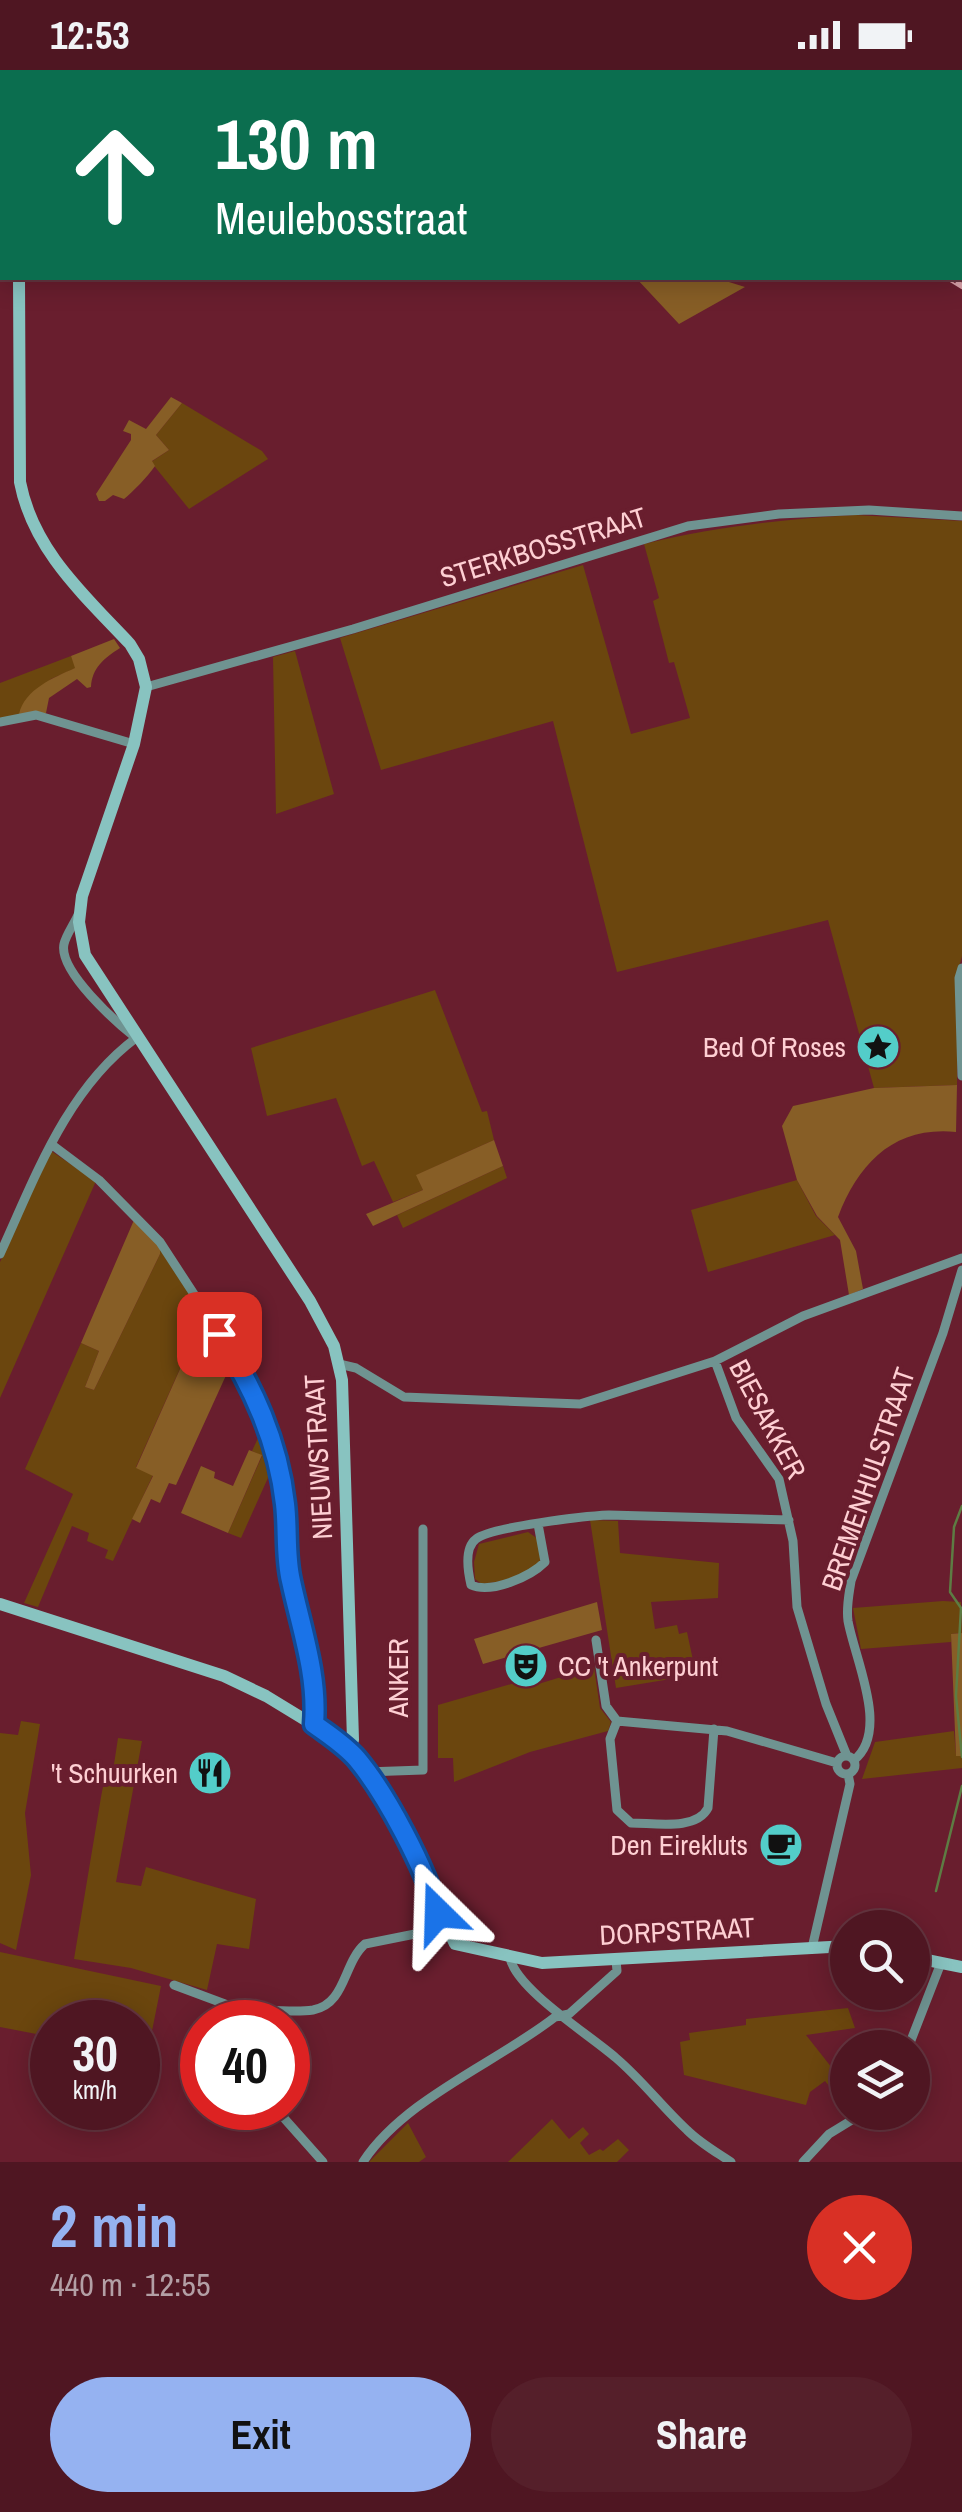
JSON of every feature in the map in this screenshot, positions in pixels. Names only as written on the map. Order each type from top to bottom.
[{"type":"street","points":[[19,280],[20,482],[24,502],[41,542],[130,644],[140,660],[146,687]]},
{"type":"street","name":"STERKBOSSTRAAT","points":[[146,687],[688,526],[779,514],[869,510],[962,516]]},
{"type":"street","name":"NIEUWSTRAAT","points":[[146,687],[134,744],[82,896],[78,922],[84,956],[310,1301],[326,1327],[339,1364],[354,1740],[347,1749]]},
{"type":"street","points":[[0,722],[36,716],[134,744]]},
{"type":"street","points":[[962,968],[962,1076]]},
{"type":"street","points":[[0,1254],[51,1144],[90,1084],[136,1038]]},
{"type":"street","points":[[51,1144],[100,1180],[160,1242],[257,1400],[280,1469],[290,1575],[308,1652],[314,1724]]},
{"type":"street","points":[[715,1361],[803,1316],[962,1258]]},
{"type":"street","name":"BREMENHULSTRAAT","points":[[850,1758],[866,1745],[870,1720],[848,1620],[852,1581],[943,1333],[962,1270]]},
{"type":"street","name":"BIESAKKER","points":[[339,1364],[356,1368],[404,1396],[572,1404],[594,1401],[715,1361],[736,1418],[779,1479],[789,1520],[796,1608],[826,1704],[850,1758]]},
{"type":"street","points":[[538,1524],[545,1562],[534,1574],[485,1588],[471,1584],[469,1548],[473,1541],[538,1524],[608,1514],[789,1520]]},
{"type":"street","name":"ANKER","points":[[366,1772],[422,1770],[423,1529]]},
{"type":"street","points":[[0,1604],[224,1676],[314,1724],[347,1749],[366,1772],[413,1854],[455,1944],[510,1958],[512,1970],[649,2087],[690,2133],[731,2162]]},
{"type":"street","points":[[596,1640],[606,1706],[617,1721],[714,1729],[837,1763]]},
{"type":"street","points":[[617,1721],[610,1739],[617,1810],[626,1821],[699,1820],[708,1808],[714,1729]]},
{"type":"street","points":[[837,1763],[841,1757],[850,1758],[854,1768],[848,1774]]},
{"type":"street","points":[[837,1763],[840,1772],[848,1774]]},
{"type":"street","points":[[812,1948],[850,1784],[848,1774]]},
{"type":"street","points":[[310,2008],[323,2007],[334,2000],[356,1952],[365,1944],[445,1928]]},
{"type":"street","name":"DORPSTRAAT","points":[[510,1958],[542,1963],[830,1947]]},
{"type":"street","points":[[363,2162],[374,2146],[403,2120],[568,2014],[616,1972],[616,1960]]},
{"type":"street","points":[[930,1961],[962,1966]]},
{"type":"street","points":[[915,2030],[941,1963]]},
{"type":"street","points":[[174,1985],[214,2000]]},
{"type":"street","points":[[295,2130],[323,2162]]},
{"type":"street","points":[[803,2162],[835,2130]]},
{"type":"shaded area","points":[[638,280],[722,280],[745,287],[679,324]]},
{"type":"shaded area","points":[[171,397],[182,403],[156,435],[169,450],[152,461],[155,466],[124,499],[113,495],[99,501],[96,494],[131,440],[131,434],[123,431],[129,420],[146,429]]},
{"type":"shaded area","points":[[182,403],[262,451],[268,459],[189,509],[151,462],[169,450],[156,435]]},
{"type":"shaded area","points":[[855,515],[962,521],[962,956],[958,971],[957,1085],[874,1088],[828,920],[617,972],[553,721],[381,770],[340,638],[583,565],[631,734],[690,718],[674,662],[669,663],[653,601],[659,598],[644,544],[749,525]]},
{"type":"shaded area","points":[[114,639],[120,648],[100,664],[91,687],[77,679],[49,698],[46,713],[19,714],[34,691],[75,668],[71,656]]},
{"type":"shaded area","points":[[295,651],[334,794],[276,814],[273,657]]},
{"type":"shaded area","points":[[71,656],[76,668],[51,679],[19,714],[0,719],[0,683]]},
{"type":"shaded area","points":[[435,990],[482,1112],[487,1111],[494,1140],[417,1175],[423,1190],[393,1202],[374,1161],[362,1166],[336,1098],[267,1116],[251,1048]]},
{"type":"shaded area","points":[[957,1085],[956,1132],[915,1135],[897,1142],[868,1164],[847,1197],[838,1217],[856,1251],[863,1289],[849,1295],[840,1240],[817,1216],[797,1180],[782,1126],[793,1106],[874,1088]]},
{"type":"shaded area","points":[[494,1140],[503,1166],[373,1226],[366,1214],[423,1190],[416,1175]]},
{"type":"shaded area","points":[[51,1151],[96,1181],[0,1398],[0,1262]]},
{"type":"shaded area","points":[[503,1166],[507,1178],[403,1228],[397,1215]]},
{"type":"shaded area","points":[[797,1180],[816,1216],[835,1235],[708,1272],[691,1210]]},
{"type":"shaded area","points":[[134,1220],[160,1247],[160,1254],[94,1390],[85,1387],[99,1351],[81,1343]]},
{"type":"shaded area","points":[[160,1247],[204,1315],[136,1467],[153,1475],[113,1561],[105,1558],[108,1550],[87,1541],[89,1533],[72,1526],[38,1607],[24,1603],[73,1494],[25,1469],[81,1343],[99,1351],[85,1387],[94,1390]]},
{"type":"shaded area","points":[[204,1315],[233,1360],[176,1485],[169,1483],[160,1503],[151,1499],[140,1523],[132,1519],[153,1476],[136,1468]]},
{"type":"shaded area","points":[[264,1425],[276,1460],[241,1538],[228,1533],[262,1456],[252,1451]]},
{"type":"shaded area","points":[[249,1450],[262,1455],[228,1533],[181,1513],[201,1466],[215,1472],[214,1478],[233,1486]]},
{"type":"shaded area","points":[[590,1520],[618,1521],[620,1553],[719,1563],[718,1598],[651,1602],[655,1629],[677,1625],[679,1634],[687,1632],[694,1665],[681,1668],[683,1677],[616,1688]]},
{"type":"shaded area","points":[[528,1532],[538,1539],[541,1559],[536,1565],[507,1580],[482,1584],[475,1579],[479,1544]]},
{"type":"shaded area","points":[[597,1602],[602,1630],[483,1664],[474,1639]]},
{"type":"shaded area","points":[[961,1602],[962,1633],[951,1634],[951,1642],[861,1649],[853,1608]]},
{"type":"shaded area","points":[[962,1633],[962,1756],[956,1756],[951,1634]]},
{"type":"shaded area","points":[[594,1667],[600,1708],[611,1722],[608,1731],[530,1752],[454,1782],[453,1758],[438,1758],[438,1705],[532,1678],[535,1685]]},
{"type":"shaded area","points":[[21,1721],[40,1724],[25,1813],[31,1875],[16,1950],[0,1943],[0,1733],[18,1735]]},
{"type":"shaded area","points":[[954,1731],[956,1755],[962,1756],[962,1768],[862,1779],[875,1742]]},
{"type":"shaded area","points":[[118,1738],[142,1741],[116,1882],[141,1886],[146,1867],[256,1899],[249,1949],[217,1944],[207,1990],[131,1968],[74,1959],[106,1771],[113,1771]]},
{"type":"shaded area","points":[[0,1952],[161,1986],[158,2000],[30,2000],[30,2033],[0,2027]]},
{"type":"shaded area","points":[[849,2010],[855,2028],[806,2035],[830,2065],[830,2087],[825,2081],[810,2092],[806,2105],[684,2075],[680,2042],[690,2040],[689,2033],[746,2025],[746,2019]]},
{"type":"shaded area","points":[[552,2119],[569,2139],[583,2127],[589,2134],[580,2143],[589,2155],[603,2151],[618,2139],[629,2150],[617,2162],[508,2162]]},
{"type":"shaded area","points":[[408,2123],[426,2157],[419,2162],[369,2162]]},
{"type":"waterway","points":[[962,1506],[954,1527],[950,1592],[961,1608],[956,1696],[962,1757]]},
{"type":"waterway","points":[[936,1891],[962,1786]]},
{"type":"railway","points":[[952,280],[962,286]]},
{"type":"place","name":"Bed Of Roses","points":[[878,1047]]},
{"type":"place","name":"CC 't Ankerpunt","points":[[526,1666]]},
{"type":"place","name":"'t Schuurken","points":[[210,1773]]},
{"type":"place","name":"Den Eirekluts","points":[[781,1845]]},
{"type":"route","points":[[219,1334],[252,1389],[276,1449],[290,1575],[308,1652],[314,1724],[347,1749],[366,1772],[428,1882],[438,1913]]}]
